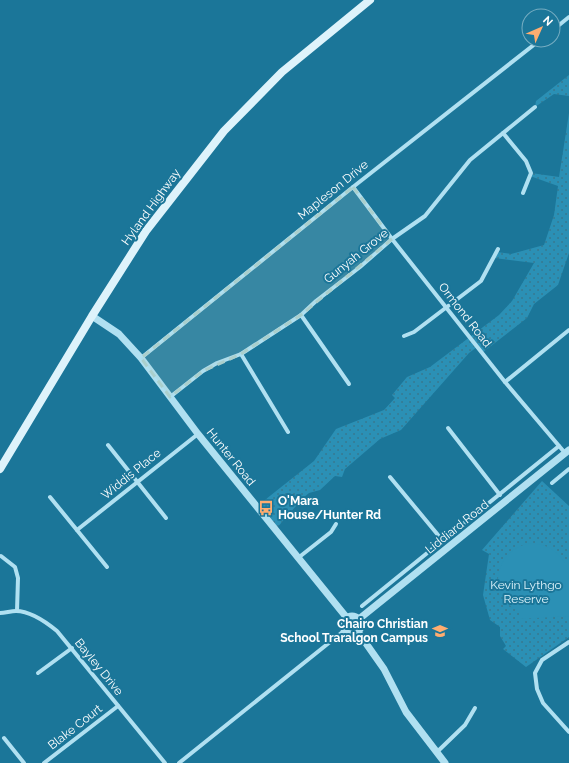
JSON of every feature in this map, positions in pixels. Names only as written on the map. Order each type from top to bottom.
[{"type":"main road","name":"Hyland Highway","points":[[0,468],[92,316],[146,231],[224,131],[282,72],[370,0]]},
{"type":"street","points":[[561,24],[569,17]]},
{"type":"street","name":"Mapleson Drive","points":[[141,358],[353,187],[530,48]]},
{"type":"street","name":"Gunyah Grove","points":[[170,397],[203,371],[217,363],[241,354],[301,315],[392,239],[425,216],[470,160],[535,107]]},
{"type":"street","points":[[503,133],[526,161],[531,173],[523,193]]},
{"type":"street","name":"Ormond Road","points":[[353,187],[392,239],[505,382],[559,446],[567,452]]},
{"type":"street","points":[[404,336],[414,332],[481,281],[498,249]]},
{"type":"street","points":[[301,315],[349,384]]},
{"type":"street","name":"Hunter Road","points":[[92,316],[119,334],[141,358],[198,434],[347,618]]},
{"type":"street","points":[[505,382],[569,330]]},
{"type":"street","points":[[241,354],[288,432]]},
{"type":"street","points":[[448,428],[500,494]]},
{"type":"street","name":"Widdis Place","points":[[77,530],[198,434]]},
{"type":"street","points":[[108,445],[166,518]]},
{"type":"street","name":"Liddiard Road","points":[[362,606],[559,446]]},
{"type":"street","name":"Liddiard Road","points":[[359,620],[567,452]]},
{"type":"street","points":[[552,483],[569,469]]},
{"type":"street","points":[[390,476],[442,541]]},
{"type":"street","points":[[50,497],[107,567]]},
{"type":"street","points":[[298,558],[331,532],[336,524]]},
{"type":"street","points":[[1,556],[14,567],[18,578],[16,611]]},
{"type":"street","name":"Bayley Drive","points":[[0,613],[16,611],[45,621],[57,631],[165,763]]},
{"type":"street","points":[[352,616],[359,620],[361,627],[358,632],[350,633],[346,630],[344,622],[347,618],[352,616]]},
{"type":"street","points":[[179,763],[346,630]]},
{"type":"street","points":[[358,632],[384,669],[406,712],[445,763]]},
{"type":"street","points":[[569,642],[542,660],[535,673],[536,689],[543,703],[569,732]]},
{"type":"street","points":[[38,673],[72,648]]},
{"type":"street","name":"Blake Court","points":[[44,763],[118,706]]},
{"type":"street","points":[[437,752],[465,725],[475,708]]},
{"type":"street","points":[[4,738],[24,763]]},
{"type":"highlighted area","points":[[353,187],[392,239],[301,315],[241,354],[203,371],[170,397],[141,358]]},
{"type":"green space","points":[[569,75],[569,96],[554,94],[535,107],[536,101]]},
{"type":"green space","points":[[569,113],[569,253],[558,285],[534,304],[527,318],[482,353],[477,347],[469,353],[401,430],[380,439],[345,469],[342,477],[335,476],[320,490],[309,493],[275,530],[256,507],[314,461],[336,429],[384,410],[395,398],[392,395],[407,377],[430,367],[499,315],[512,301],[534,263],[494,258],[497,252],[511,254],[544,245],[554,215],[558,186],[530,176],[531,173],[559,177]]},
{"type":"green space","name":"Kevin Lythgo Reserve","points":[[542,481],[569,506],[569,637],[526,667],[503,649],[506,646],[500,636],[500,627],[490,620],[483,595],[489,554],[482,550]]},
{"type":"green space","points":[[526,544],[543,545],[558,554],[565,563],[569,563],[569,616],[520,619],[520,612],[509,605],[502,596],[498,576],[501,566],[506,557],[515,549]]},
{"type":"place","name":"O'Mara House/Hunter Rd","points":[[266,508]]},
{"type":"place","name":"Chairo Christian School Traralgon Campus","points":[[440,631]]}]
